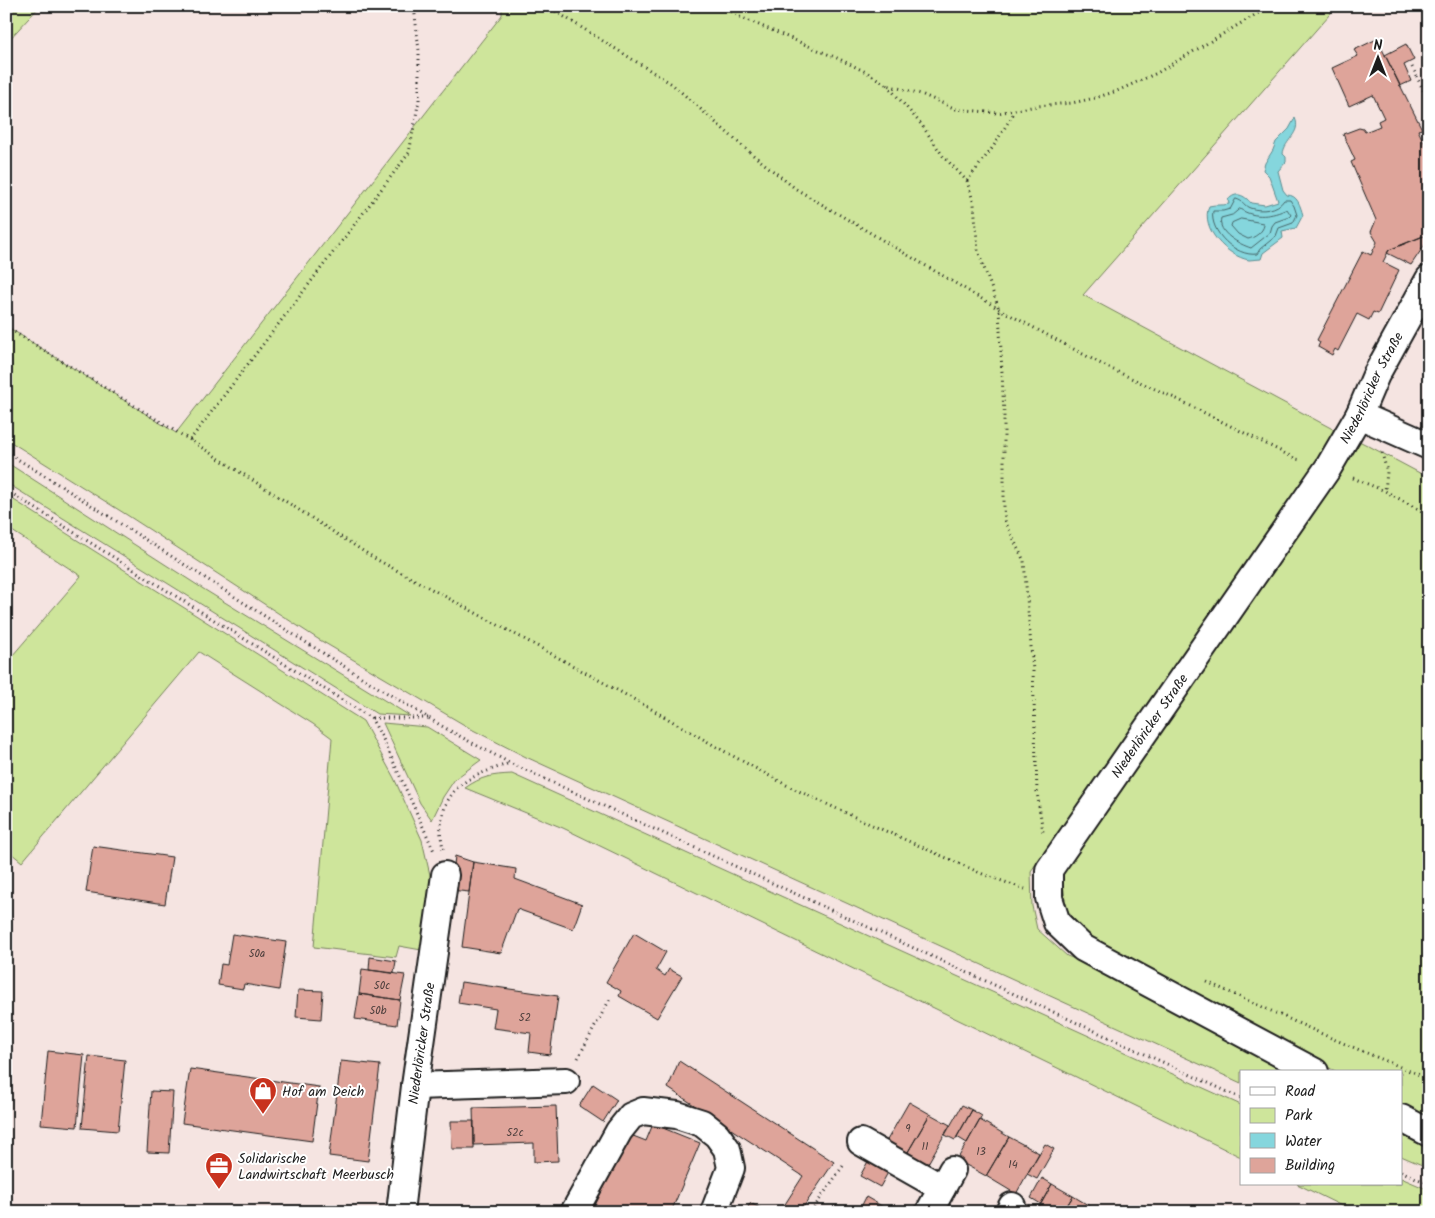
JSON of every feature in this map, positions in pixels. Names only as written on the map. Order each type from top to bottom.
[{"type":"street","name":"Niederlöricker Straße","points":[[1049,870],[1328,468],[1359,415],[1376,375],[1429,279]]},
{"type":"street","points":[[1359,415],[1429,446]]},
{"type":"street","points":[[1049,870],[1049,898],[1057,923],[1083,948],[1311,1070]]},
{"type":"street","name":"Niederlöricker Straße","points":[[400,1212],[415,1086],[445,875]]},
{"type":"street","points":[[415,1086],[566,1081]]},
{"type":"street","points":[[574,1212],[619,1131],[631,1116],[643,1111],[677,1115],[702,1124],[717,1135],[727,1149],[731,1168],[714,1212]]},
{"type":"street","points":[[1402,1119],[1429,1133]]},
{"type":"street","points":[[861,1142],[947,1179],[929,1212]]},
{"type":"path","points":[[190,440],[409,153],[419,100],[419,51],[414,6]]},
{"type":"path","points":[[547,6],[672,84],[747,150],[796,189],[999,309],[1107,367],[1179,400],[1296,458],[1328,468],[1385,491],[1429,515]]},
{"type":"path","points":[[722,6],[740,17],[861,69],[887,85],[921,94],[956,108],[998,113],[1095,98],[1117,91],[1157,73],[1270,6]]},
{"type":"path","points":[[1412,68],[1429,102]]},
{"type":"path","points":[[887,85],[921,124],[943,156],[967,181],[974,204],[978,251],[999,309],[1004,415],[1004,508],[1006,521],[1024,561],[1033,671],[1037,792],[1049,870]]},
{"type":"path","points":[[967,181],[993,146],[1016,110]]},
{"type":"path","points":[[6,327],[190,440],[374,558],[554,655],[730,755],[790,787],[872,825],[985,875],[1049,898]]},
{"type":"path","points":[[6,452],[256,612],[428,718],[510,763],[1240,1098]]},
{"type":"path","points":[[6,490],[371,718],[383,739],[445,875]]},
{"type":"path","points":[[371,718],[428,718]]},
{"type":"path","points":[[445,875],[441,827],[445,805],[456,788],[477,775],[510,763]]},
{"type":"path","points":[[1203,981],[1429,1079]]},
{"type":"path","points":[[566,1081],[611,997]]},
{"type":"path","points":[[811,1212],[861,1142]]},
{"type":"path","points":[[1402,1171],[1429,1184]]},
{"type":"green space","points":[[6,6],[40,6],[6,43]]},
{"type":"green space","points":[[502,6],[1337,6],[1083,295],[1342,434],[1031,871],[1032,906],[1037,929],[1067,956],[1104,970],[1290,1070],[1240,1070],[1240,1083],[526,757],[473,730],[318,639],[6,439],[6,326],[176,433],[502,15]]},
{"type":"green space","points":[[1353,438],[1429,478],[1429,1120],[1402,1106],[1402,1070],[1333,1070],[1085,937],[1066,908],[1062,874]]},
{"type":"green space","points":[[6,462],[205,590],[410,716],[377,714],[6,483]]},
{"type":"green space","points":[[6,495],[363,721],[394,778],[422,840],[435,897],[427,951],[399,946],[396,957],[314,947],[332,738],[199,652],[22,862],[6,849],[6,663],[81,576],[6,527]]},
{"type":"green space","points":[[383,723],[427,727],[481,760],[455,779],[443,797],[432,820],[420,803]]},
{"type":"green space","points":[[512,774],[1240,1105],[1240,1157],[563,828],[465,788],[487,777]]},
{"type":"green space","points":[[1402,1136],[1429,1149],[1429,1168],[1402,1156]]},
{"type":"green space","points":[[1402,1178],[1429,1190],[1429,1212],[1354,1212],[1301,1186],[1402,1186]]},
{"type":"water","points":[[1295,118],[1297,123],[1295,132],[1284,149],[1283,154],[1286,157],[1286,162],[1278,171],[1283,190],[1287,195],[1291,195],[1296,199],[1303,215],[1296,228],[1282,231],[1283,238],[1263,253],[1261,259],[1249,260],[1232,253],[1217,240],[1208,224],[1209,206],[1229,204],[1228,200],[1237,195],[1243,196],[1251,203],[1265,205],[1278,201],[1269,176],[1263,170],[1276,142],[1289,129]]},
{"type":"building","points":[[1377,39],[1422,129],[1418,130],[1429,153],[1429,234],[1389,250],[1383,262],[1399,270],[1378,314],[1373,312],[1369,320],[1357,314],[1338,351],[1335,349],[1332,355],[1318,347],[1320,342],[1317,340],[1363,251],[1371,255],[1377,242],[1371,232],[1376,220],[1351,162],[1355,160],[1343,134],[1359,128],[1365,132],[1380,126],[1378,121],[1384,118],[1373,95],[1349,106],[1332,68],[1358,56],[1354,50]]},
{"type":"building","points":[[1406,44],[1414,60],[1404,65],[1411,81],[1400,86],[1385,55]]},
{"type":"building","points":[[1423,236],[1428,240],[1411,265],[1387,253],[1389,250]]},
{"type":"building","points":[[93,846],[172,857],[165,904],[86,892]]},
{"type":"building","points":[[455,856],[473,862],[469,892],[451,890]]},
{"type":"building","points":[[473,862],[516,869],[515,879],[582,904],[573,929],[517,909],[501,953],[462,947]]},
{"type":"building","points":[[634,933],[666,952],[656,970],[665,976],[669,969],[682,976],[657,1018],[619,996],[621,991],[606,982]]},
{"type":"building","points":[[232,934],[286,942],[279,990],[244,984],[243,989],[218,985],[221,964],[227,965]]},
{"type":"building","points":[[370,957],[396,961],[394,973],[369,970]]},
{"type":"building","points":[[362,969],[405,975],[400,1000],[359,994]]},
{"type":"building","points":[[461,982],[558,996],[550,1055],[529,1052],[531,1033],[493,1028],[496,1009],[458,1003]]},
{"type":"building","points":[[298,990],[323,991],[321,1019],[296,1017]]},
{"type":"building","points":[[359,994],[400,1000],[397,1025],[355,1019]]},
{"type":"building","points":[[48,1051],[84,1055],[77,1127],[41,1124]]},
{"type":"building","points":[[89,1056],[125,1060],[118,1131],[82,1128]]},
{"type":"building","points":[[341,1061],[380,1065],[368,1161],[329,1156]]},
{"type":"building","points":[[679,1061],[834,1162],[800,1212],[780,1212],[803,1176],[668,1088]]},
{"type":"building","points":[[190,1069],[319,1087],[312,1141],[182,1123]]},
{"type":"building","points":[[593,1084],[617,1100],[603,1122],[579,1106]]},
{"type":"building","points":[[151,1091],[173,1092],[169,1153],[147,1152]]},
{"type":"building","points":[[909,1102],[930,1114],[905,1157],[886,1142]]},
{"type":"building","points":[[962,1105],[972,1110],[955,1140],[945,1135]]},
{"type":"building","points":[[556,1106],[558,1161],[534,1162],[534,1143],[474,1145],[473,1108]]},
{"type":"building","points":[[972,1110],[982,1116],[967,1143],[957,1137]]},
{"type":"building","points":[[930,1114],[950,1125],[927,1165],[905,1157]]},
{"type":"building","points":[[980,1120],[1009,1137],[986,1176],[957,1160]]},
{"type":"building","points":[[451,1121],[474,1121],[474,1149],[452,1149]]},
{"type":"building","points":[[653,1124],[700,1143],[671,1212],[592,1212],[628,1134],[646,1141]]},
{"type":"building","points":[[1009,1137],[1039,1153],[1016,1194],[986,1176]]},
{"type":"building","points":[[1045,1144],[1054,1149],[1037,1179],[1027,1174]]},
{"type":"building","points":[[871,1156],[891,1167],[880,1187],[860,1176]]},
{"type":"building","points":[[1042,1178],[1052,1184],[1041,1204],[1031,1198]]},
{"type":"building","points":[[1052,1184],[1073,1196],[1063,1212],[1036,1212]]},
{"type":"building","points":[[1073,1196],[1093,1208],[1091,1212],[1063,1212]]},
{"type":"building","points":[[866,1197],[892,1212],[869,1212],[861,1207]]},
{"type":"building","points":[[750,1203],[768,1212],[746,1212]]},
{"type":"place","name":"Hof am Deich","points":[[263,1115]]},
{"type":"place","name":"Solidarische Landwirtschaft Meerbusch","points":[[219,1190]]}]
